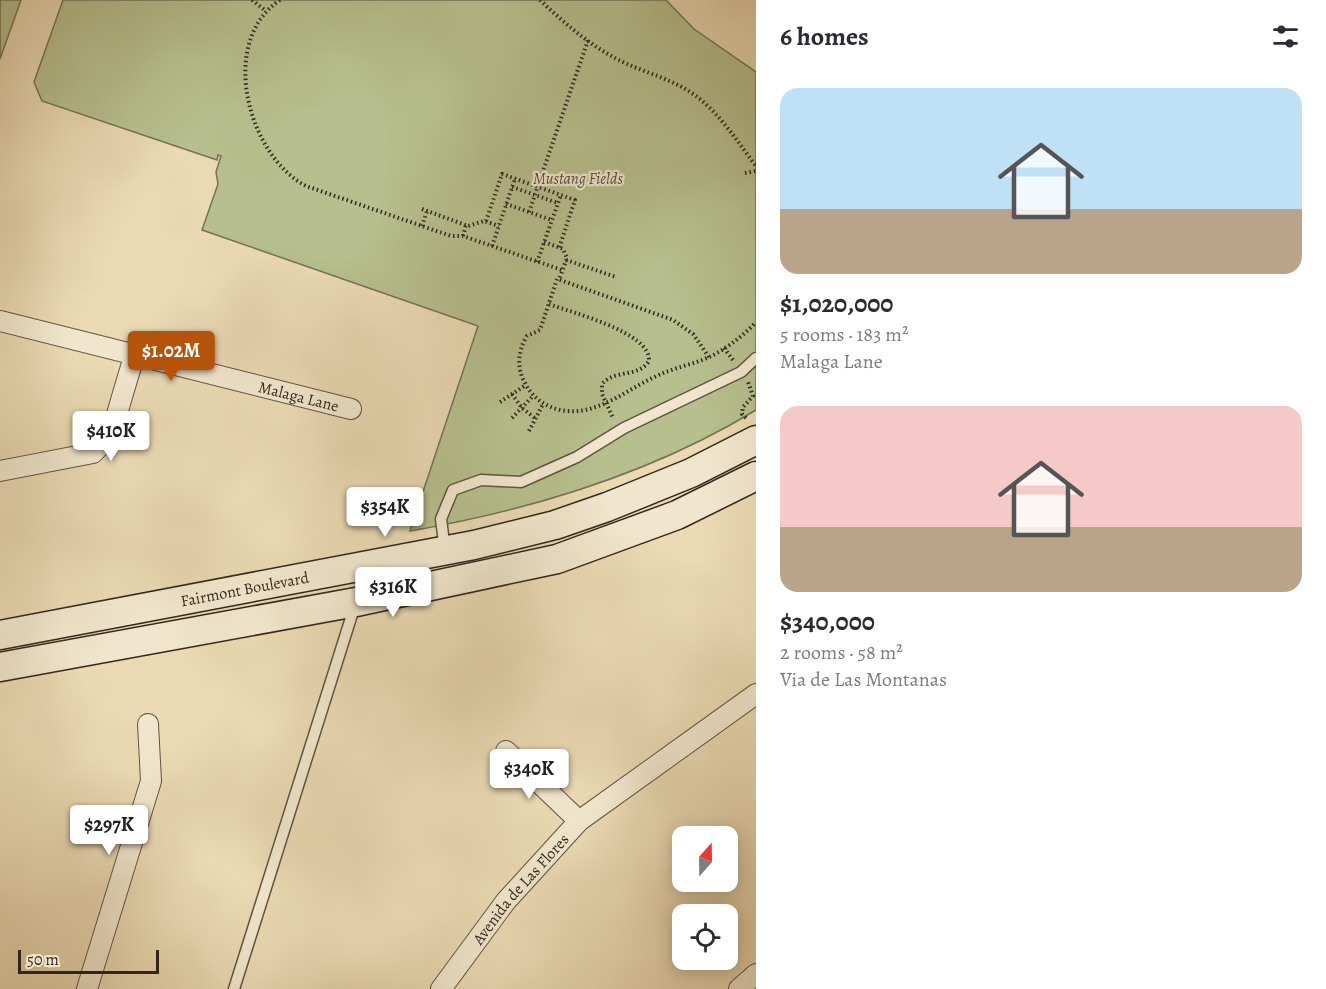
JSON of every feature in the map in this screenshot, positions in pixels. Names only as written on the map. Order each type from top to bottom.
[{"type":"main road","name":"Fairmont Boulevard","points":[[0,635],[445,550],[555,525],[691,473],[751,429]]},
{"type":"main road","name":"Fairmont Boulevard","points":[[0,667],[356,602],[557,560],[677,515],[756,476]]},
{"type":"street","name":"Malaga Lane","points":[[0,321],[351,409]]},
{"type":"street","points":[[0,471],[93,453],[111,434],[135,353]]},
{"type":"street","name":"Avenida de Las Flores","points":[[441,989],[506,901],[579,821],[756,694]]},
{"type":"street","points":[[87,989],[152,781],[148,724]]},
{"type":"street","points":[[506,751],[579,821]]},
{"type":"street","points":[[739,989],[756,974]]},
{"type":"lane","points":[[445,550],[441,519],[453,490],[482,480],[521,482],[577,457],[624,428],[741,372],[756,358]]},
{"type":"lane","points":[[234,989],[356,602]]},
{"type":"path","points":[[252,0],[266,11]]},
{"type":"path","points":[[280,0],[266,11],[254,30],[247,61],[248,82],[252,120],[276,161],[296,181],[451,236],[463,237],[562,270]]},
{"type":"path","points":[[540,0],[612,57],[668,79],[697,97],[729,129],[756,166]]},
{"type":"path","points":[[530,212],[588,40]]},
{"type":"path","points":[[745,173],[756,171]]},
{"type":"path","points":[[486,221],[502,174],[575,200],[559,248]]},
{"type":"path","points":[[492,246],[515,179]]},
{"type":"path","points":[[512,187],[558,203]]},
{"type":"path","points":[[537,262],[561,195]]},
{"type":"path","points":[[506,204],[552,220]]},
{"type":"path","points":[[422,209],[466,225],[486,221],[499,226]]},
{"type":"path","points":[[422,226],[427,211]]},
{"type":"path","points":[[463,237],[466,225]]},
{"type":"path","points":[[544,242],[563,249],[566,260],[559,280],[557,279],[540,330],[527,336],[522,345],[520,370],[533,396],[543,404],[577,411],[605,403],[645,381],[708,357],[724,348],[756,322]]},
{"type":"path","points":[[566,260],[616,277]]},
{"type":"path","points":[[559,280],[673,320],[693,334],[708,357]]},
{"type":"path","points":[[549,304],[610,326],[646,346],[650,353],[645,366],[640,370],[615,375],[602,384],[605,403],[613,418],[606,424]]},
{"type":"path","points":[[740,336],[746,342]]},
{"type":"path","points":[[724,348],[735,363]]},
{"type":"path","points":[[748,382],[753,396],[743,407],[742,414],[751,429]]},
{"type":"path","points":[[500,402],[526,385]]},
{"type":"path","points":[[512,394],[522,408],[536,419]]},
{"type":"path","points":[[512,418],[533,396]]},
{"type":"path","points":[[529,431],[543,404]]},
{"type":"green space","points":[[0,0],[21,0],[0,59]]},
{"type":"green space","name":"Mustang Fields","points":[[63,0],[666,0],[694,29],[756,72],[756,410],[675,453],[589,487],[500,512],[410,531],[478,326],[202,230],[218,184],[216,172],[221,156],[218,155],[217,160],[42,101],[34,82]]}]
